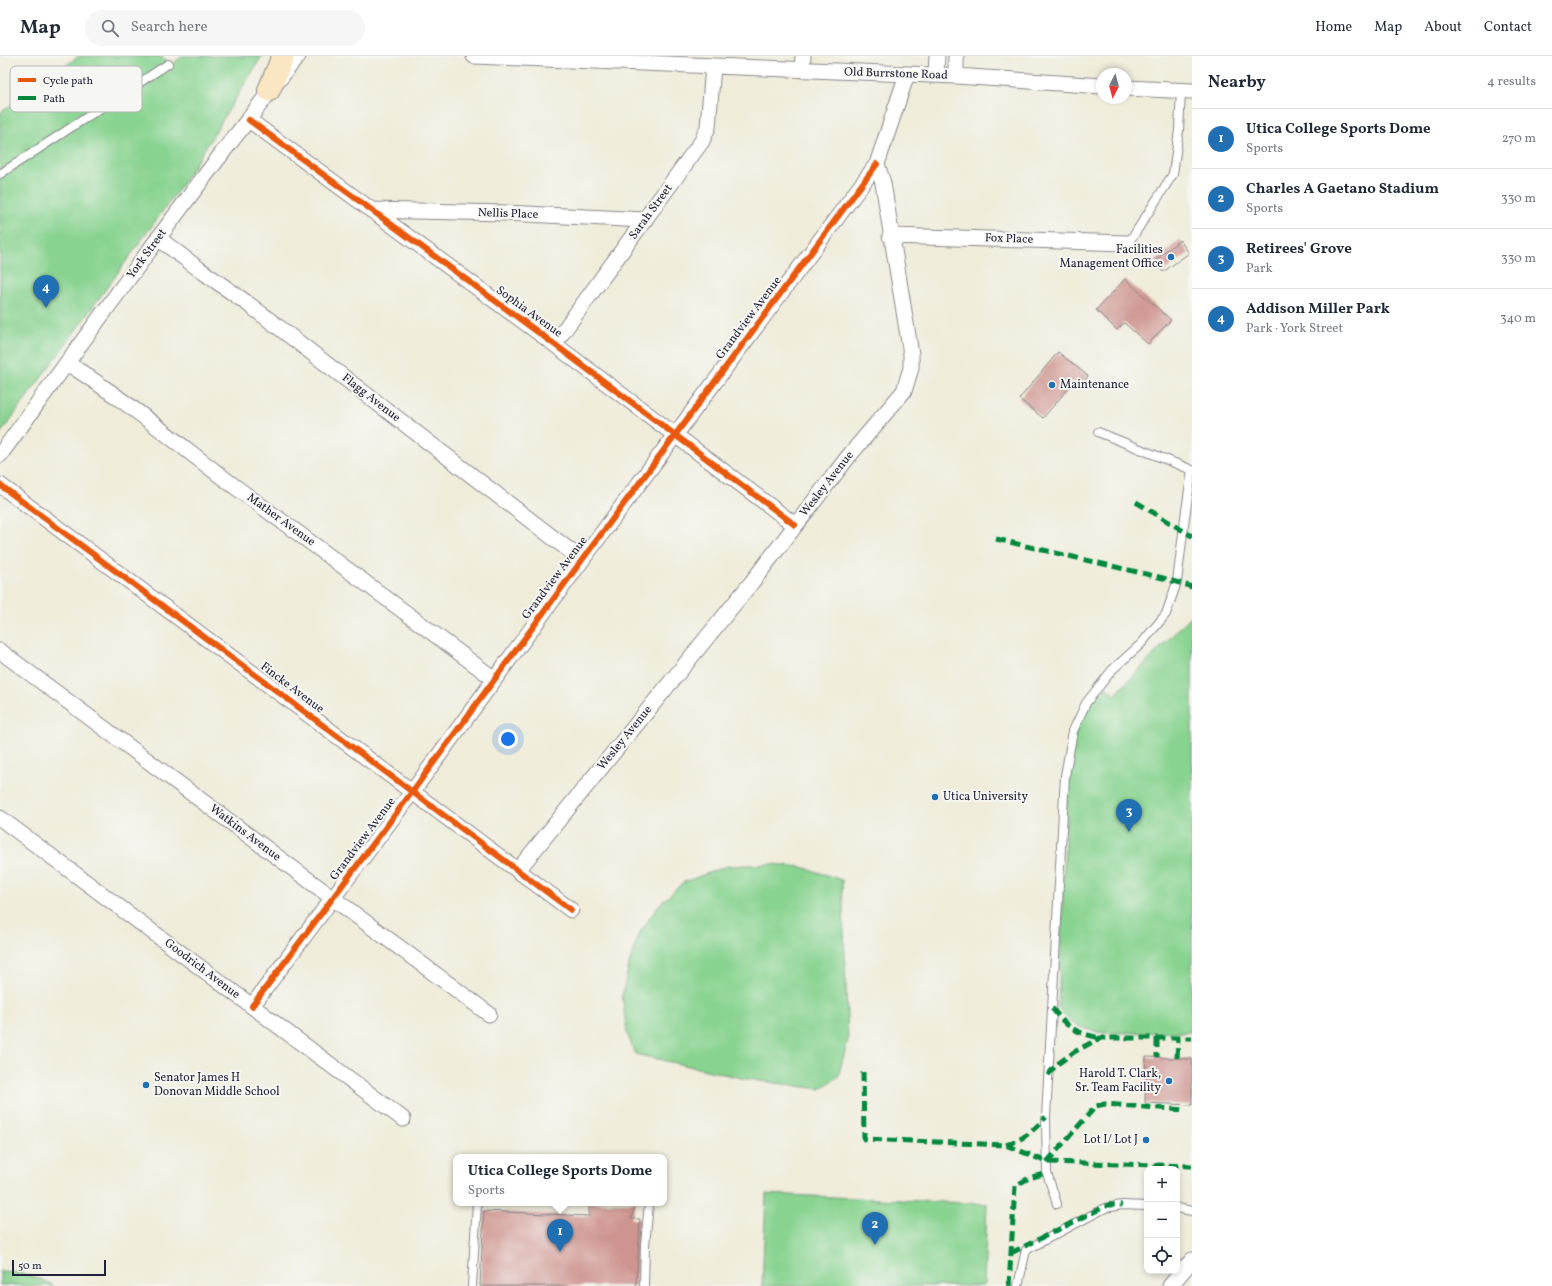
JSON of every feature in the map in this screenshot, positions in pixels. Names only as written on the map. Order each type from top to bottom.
[{"type":"street","points":[[269,90],[283,56]]},
{"type":"street","name":"York Street","points":[[0,455],[158,238],[269,90],[298,56]]},
{"type":"street","name":"Old Burrstone Road","points":[[474,56],[545,58],[713,67],[803,63],[907,74],[1096,86]]},
{"type":"street","points":[[936,75],[937,56]]},
{"type":"street","points":[[956,56],[956,76]]},
{"type":"street","name":"Sarah Street","points":[[554,344],[702,141],[708,127],[713,67]]},
{"type":"street","points":[[877,164],[907,74]]},
{"type":"street","points":[[1132,88],[1187,91]]},
{"type":"street","name":"Sophia Avenue","points":[[248,120],[554,344],[795,525]]},
{"type":"street","name":"Wesley Avenue","points":[[518,870],[752,582],[848,457],[904,391],[911,368],[911,354],[890,236],[883,183],[877,164]]},
{"type":"street","name":"Grandview Avenue","points":[[252,1006],[877,164]]},
{"type":"street","name":"Nellis Place","points":[[371,210],[506,213],[645,220]]},
{"type":"street","name":"Fox Place","points":[[890,236],[1127,242]]},
{"type":"street","name":"Flagg Avenue","points":[[158,238],[198,269],[247,303],[582,560]]},
{"type":"street","name":"Mather Avenue","points":[[67,363],[99,383],[494,679]]},
{"type":"street","name":"Fincke Avenue","points":[[0,485],[571,910]]},
{"type":"street","name":"Watkins Avenue","points":[[0,651],[489,1014]]},
{"type":"street","name":"Goodrich Avenue","points":[[0,818],[402,1119]]},
{"type":"street","points":[[1170,1286],[1192,1260]]},
{"type":"lane","points":[[142,81],[168,64]]},
{"type":"lane","points":[[1127,242],[1134,235],[1173,174],[1179,130],[1187,91]]},
{"type":"lane","points":[[0,174],[95,112]]},
{"type":"lane","points":[[1057,1204],[1047,1173],[1046,1117],[1065,776],[1073,731],[1086,703],[1112,670],[1141,644],[1166,614],[1177,582],[1184,517],[1192,470],[1098,432]]},
{"type":"lane","points":[[1018,1286],[1026,1250],[1105,1208],[1122,1205],[1144,1206]]},
{"type":"lane","points":[[472,1286],[477,1206]]},
{"type":"lane","points":[[644,1286],[645,1244],[649,1206]]},
{"type":"lane","points":[[1180,1209],[1192,1211]]},
{"type":"green space","points":[[79,56],[159,56],[173,64],[182,56],[262,56],[184,182],[0,434],[0,113],[10,106],[10,112],[142,112],[142,66],[65,66]]},
{"type":"green space","points":[[1191,616],[1192,1032],[1105,1033],[1090,1030],[1078,1026],[1072,1022],[1058,1007],[1067,796],[1073,743],[1079,723],[1091,703],[1106,687],[1115,695]]},
{"type":"green space","points":[[772,864],[802,867],[842,880],[848,1040],[838,1077],[820,1089],[746,1079],[635,1054],[627,1033],[622,995],[630,961],[640,932],[659,905],[684,882],[727,866]]},
{"type":"green space","points":[[766,1194],[987,1204],[984,1286],[762,1286]]},
{"type":"green space","points":[[0,1271],[28,1275],[54,1286],[0,1285]]},
{"type":"building","name":"Facilities Management Office","points":[[1180,240],[1189,253],[1163,272],[1154,261]]},
{"type":"building","points":[[1125,279],[1171,320],[1148,344],[1124,323],[1117,330],[1096,310]]},
{"type":"building","name":"Maintenance","points":[[1058,352],[1088,376],[1081,387],[1074,382],[1043,418],[1019,399]]},
{"type":"building","name":"Harold T. Clark, Sr. Team Facility","points":[[1146,1057],[1192,1059],[1192,1105],[1145,1103]]},
{"type":"building","points":[[589,1206],[635,1206],[631,1219],[640,1219],[636,1286],[480,1286],[484,1211],[589,1216]]},
{"type":"marked path","points":[[1136,502],[1192,536]]},
{"type":"marked path","points":[[996,539],[1163,578],[1192,587]]},
{"type":"marked path","points":[[1052,1008],[1063,1021],[1073,1029],[1084,1034],[1100,1038]]},
{"type":"marked path","points":[[1048,1075],[1056,1065],[1074,1052],[1100,1038],[1192,1038]]},
{"type":"marked path","points":[[1157,1038],[1157,1057]]},
{"type":"marked path","points":[[1177,1058],[1178,1038]]},
{"type":"marked path","points":[[863,1072],[864,1139],[1006,1145],[1047,1162],[1192,1166]]},
{"type":"marked path","points":[[1047,1162],[1096,1106],[1105,1104],[1186,1110]]},
{"type":"marked path","points":[[1006,1145],[1028,1134],[1046,1117]]},
{"type":"marked path","points":[[1009,1286],[1015,1186],[1029,1178],[1047,1173]]},
{"type":"marked path","points":[[1011,1253],[1108,1205],[1122,1205]]},
{"type":"cycle path","points":[[249,120],[554,344],[795,525]]},
{"type":"cycle path","points":[[252,1006],[877,164]]},
{"type":"cycle path","points":[[0,485],[571,910]]},
{"type":"place","name":"Facilities Management Office","points":[[1171,257]]},
{"type":"place","name":"Addison Miller Park","points":[[46,308]]},
{"type":"place","name":"Maintenance","points":[[1052,385]]},
{"type":"place","name":"Utica University","points":[[935,797]]},
{"type":"place","name":"Retirees' Grove","points":[[1129,832]]},
{"type":"place","name":"Harold T. Clark, Sr. Team Facility","points":[[1169,1081]]},
{"type":"place","name":"Senator James H Donovan Middle School","points":[[146,1085]]},
{"type":"place","name":"Lot I/ Lot J","points":[[1146,1140]]},
{"type":"place","name":"Charles A Gaetano Stadium","points":[[875,1245]]},
{"type":"place","name":"Utica College Sports Dome","points":[[560,1252]]}]
